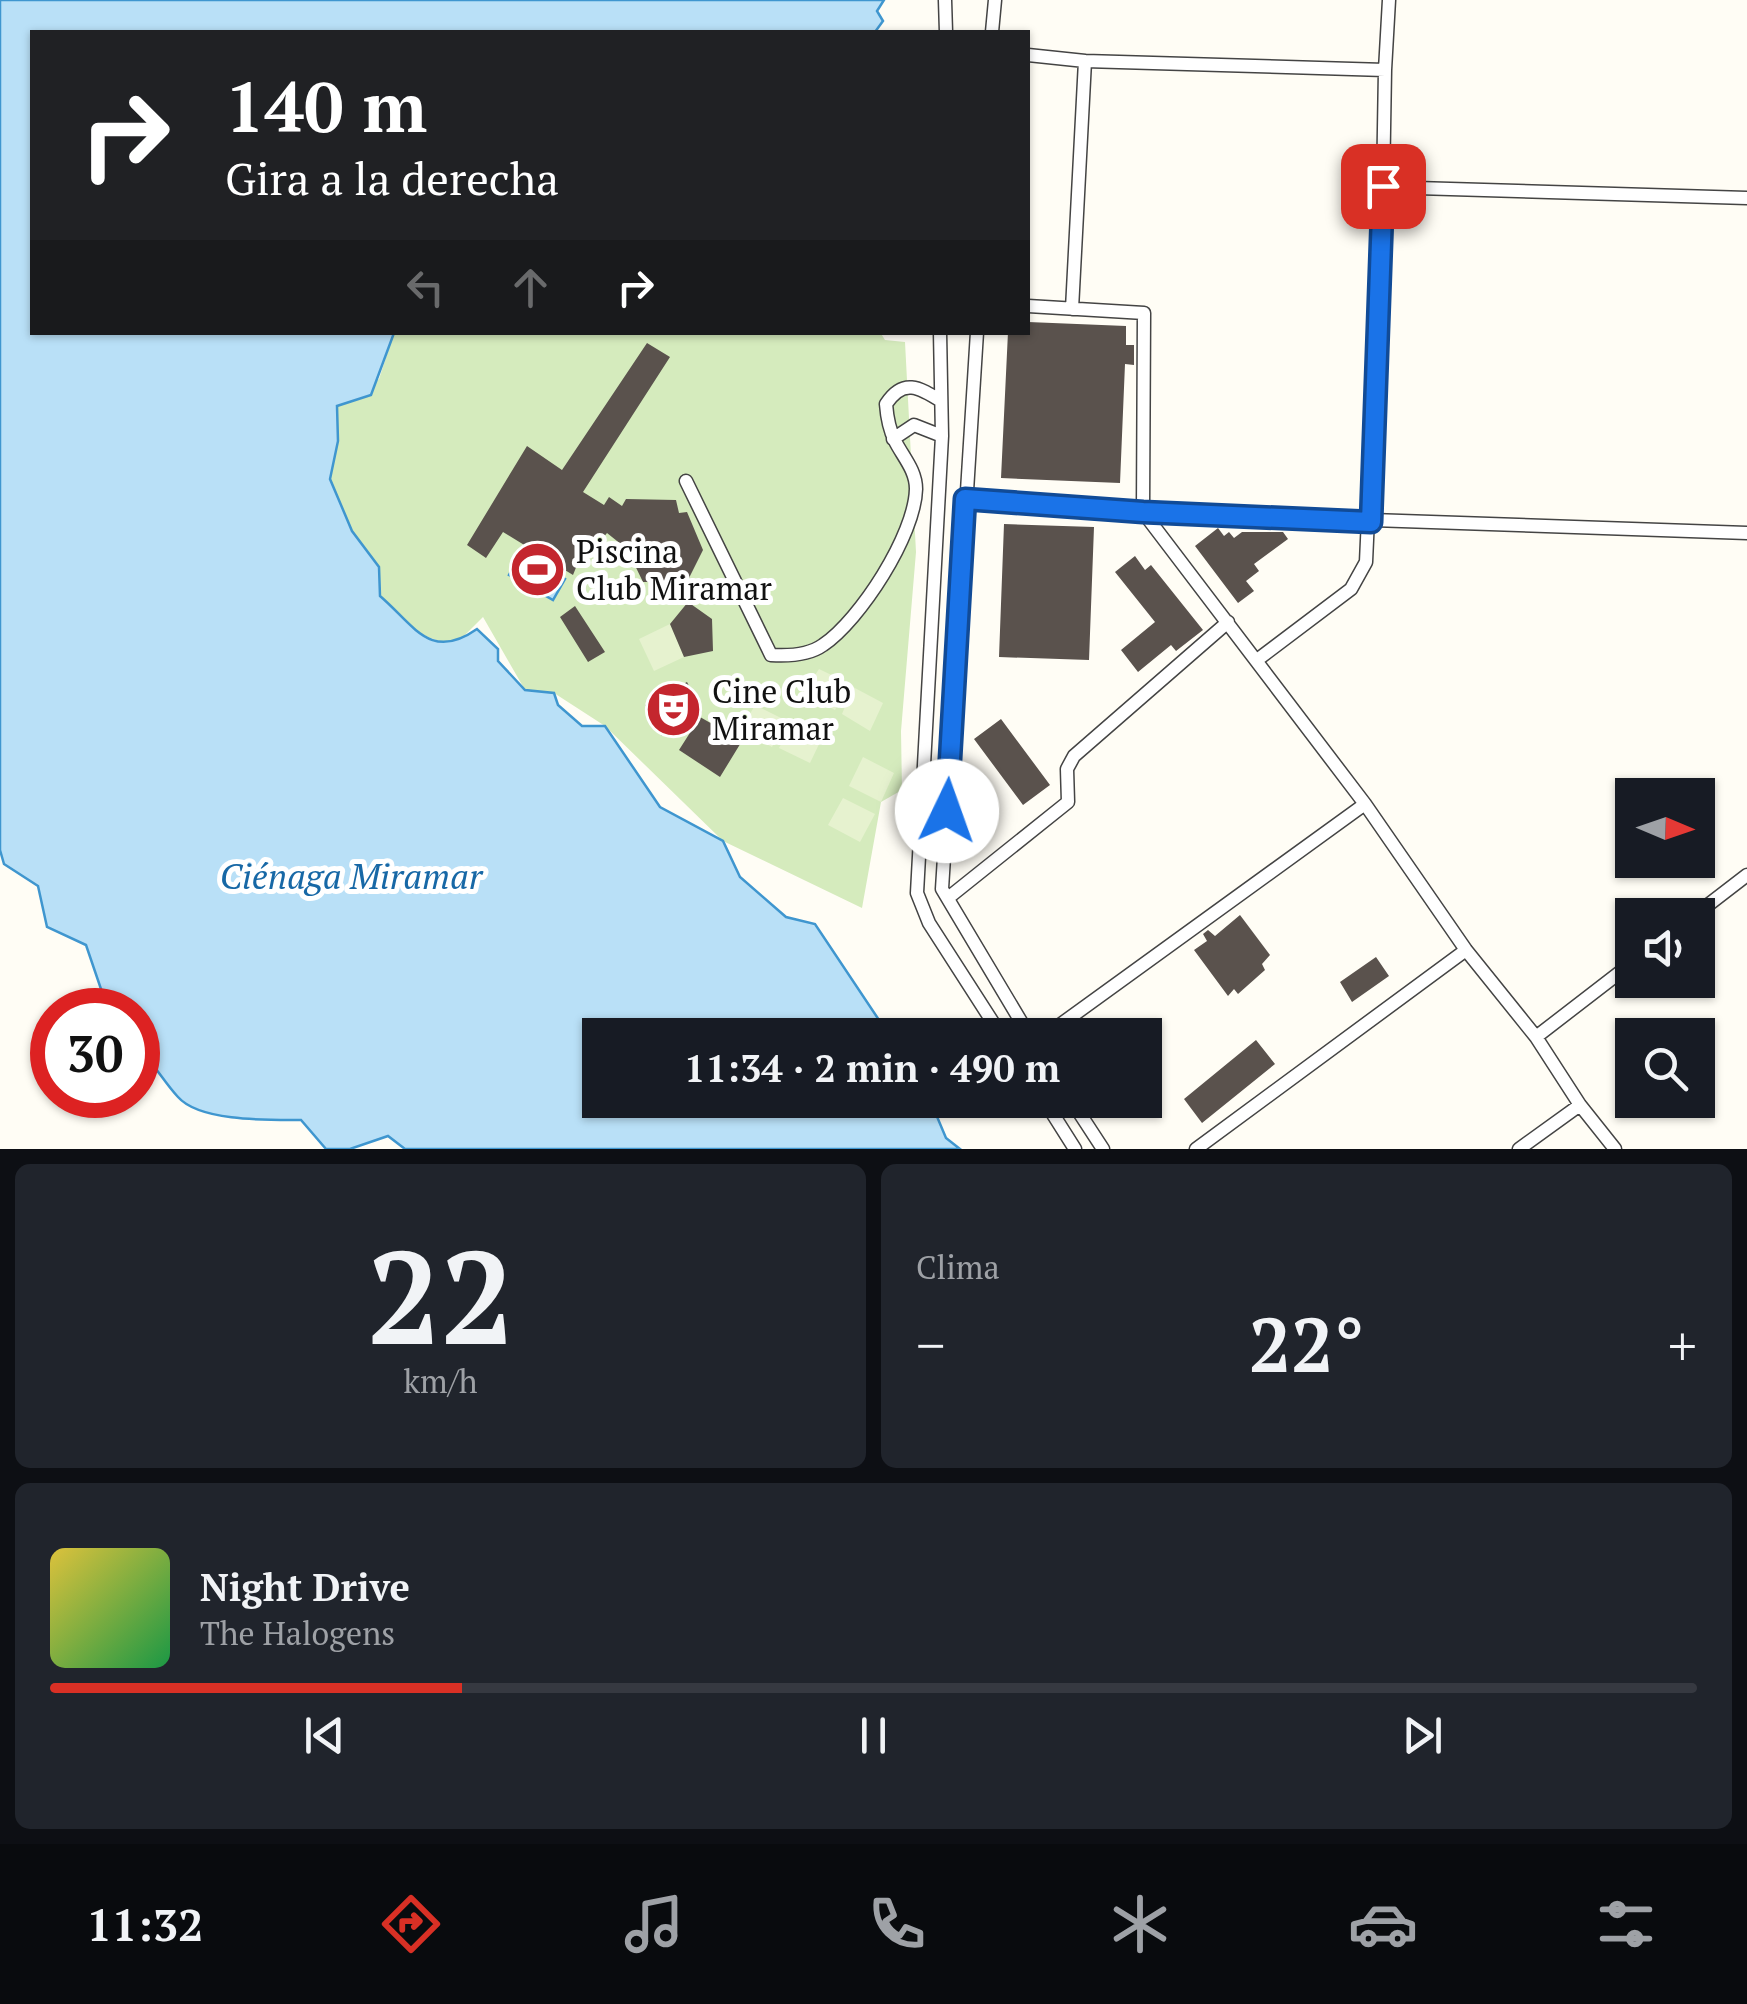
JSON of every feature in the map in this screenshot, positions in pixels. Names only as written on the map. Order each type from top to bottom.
[{"type":"street","points":[[945,0],[946,30]]},
{"type":"street","points":[[992,30],[995,0]]},
{"type":"street","points":[[1257,660],[1351,589],[1366,562],[1371,522],[1389,0]]},
{"type":"street","points":[[1030,55],[1086,61],[1385,70]]},
{"type":"street","points":[[1072,309],[1086,61]]},
{"type":"street","points":[[1383,186],[1747,198]]},
{"type":"street","points":[[1030,306],[1144,313],[1143,512],[1365,804],[1466,950],[1536,1037],[1580,1105],[1615,1149]]},
{"type":"street","points":[[940,335],[942,436],[917,894],[929,923],[991,1018]]},
{"type":"street","points":[[977,335],[942,889],[1018,1018]]},
{"type":"street","points":[[686,481],[771,654],[786,656],[823,645],[878,580],[901,543],[916,490],[912,470],[893,438],[886,404],[894,391],[906,386],[920,388],[941,401]]},
{"type":"street","points":[[893,438],[914,425],[942,436]]},
{"type":"street","points":[[965,499],[1371,522],[1747,533]]},
{"type":"street","points":[[948,898],[1068,802],[1067,769],[1074,756],[1228,622]]},
{"type":"street","points":[[1069,1018],[1365,804]]},
{"type":"street","points":[[1715,900],[1747,876]]},
{"type":"street","points":[[1196,1149],[1466,950]]},
{"type":"street","points":[[1536,1037],[1615,976]]},
{"type":"street","points":[[1520,1149],[1580,1105]]},
{"type":"street","points":[[1055,1118],[1075,1149]]},
{"type":"street","points":[[1083,1118],[1103,1149]]},
{"type":"green space","points":[[393,335],[882,335],[885,340],[905,342],[916,552],[901,731],[902,790],[881,802],[862,908],[723,841],[605,726],[554,693],[525,690],[483,617],[457,643],[443,642],[422,634],[380,596],[379,567],[352,531],[330,479],[338,441],[337,406],[379,379]]},
{"type":"green space","points":[[670,624],[684,657],[654,671],[639,639]]},
{"type":"green space","points":[[819,669],[848,683],[835,710],[804,692]]},
{"type":"green space","points":[[853,687],[883,703],[870,731],[842,714]]},
{"type":"green space","points":[[755,705],[785,720],[772,747],[741,730]]},
{"type":"green space","points":[[791,725],[821,740],[810,763],[779,748]]},
{"type":"green space","points":[[863,757],[894,773],[881,802],[849,786]]},
{"type":"green space","points":[[843,798],[875,814],[860,842],[828,825]]},
{"type":"water","name":"Ciénaga Miramar","points":[[0,0],[884,0],[877,11],[883,21],[876,30],[30,30],[30,335],[393,335],[371,395],[337,406],[338,441],[330,479],[352,531],[379,567],[380,596],[413,628],[435,641],[461,638],[477,629],[498,649],[498,661],[525,690],[554,693],[558,705],[582,726],[605,726],[660,807],[723,841],[740,877],[786,917],[815,924],[878,1018],[582,1018],[582,1118],[938,1118],[946,1138],[960,1149],[405,1149],[388,1136],[350,1149],[326,1149],[301,1120],[218,1115],[188,1105],[178,1097],[160,1075],[160,988],[101,988],[86,945],[47,927],[38,886],[4,864],[0,850]]},
{"type":"water","points":[[521,553],[565,579],[553,600],[509,575]]},
{"type":"building","points":[[1030,322],[1126,326],[1126,345],[1134,345],[1134,365],[1125,364],[1120,483],[1001,478],[1008,335],[1030,335]]},
{"type":"building","points":[[647,343],[670,357],[583,492],[604,505],[609,497],[622,506],[626,499],[676,500],[679,513],[687,512],[703,550],[687,582],[643,582],[627,549],[607,533],[603,538],[598,535],[586,557],[581,555],[573,575],[503,532],[486,558],[467,545],[527,446],[562,470]]},
{"type":"building","points":[[1004,524],[1094,527],[1089,660],[999,657]]},
{"type":"building","points":[[1218,528],[1224,536],[1229,532],[1234,538],[1242,532],[1283,532],[1288,539],[1254,564],[1259,571],[1246,581],[1254,591],[1238,603],[1195,546]]},
{"type":"building","points":[[1135,556],[1145,570],[1151,565],[1203,630],[1176,651],[1171,645],[1138,672],[1121,650],[1155,622],[1115,572]]},
{"type":"building","points":[[688,602],[712,619],[713,651],[684,657],[670,624]]},
{"type":"building","points":[[575,606],[605,652],[588,662],[560,617]]},
{"type":"building","name":"Cine Club Miramar","points":[[687,682],[702,712],[662,736],[645,705]]},
{"type":"building","points":[[700,717],[742,741],[720,777],[679,750]]},
{"type":"building","points":[[1001,719],[1050,785],[1023,805],[974,739]]},
{"type":"building","points":[[1240,915],[1270,955],[1262,964],[1265,970],[1238,994],[1234,989],[1228,996],[1194,950],[1207,941],[1203,934],[1208,930],[1215,936]]},
{"type":"building","points":[[1376,957],[1389,976],[1352,1002],[1340,982]]},
{"type":"building","points":[[1256,1040],[1275,1064],[1202,1123],[1184,1099]]},
{"type":"place","name":"Piscina Club Miramar","points":[[537,569]]},
{"type":"place","name":"Cine Club Miramar","points":[[673,709]]},
{"type":"route","points":[[947,811],[965,499],[1371,522],[1383,186]]}]
